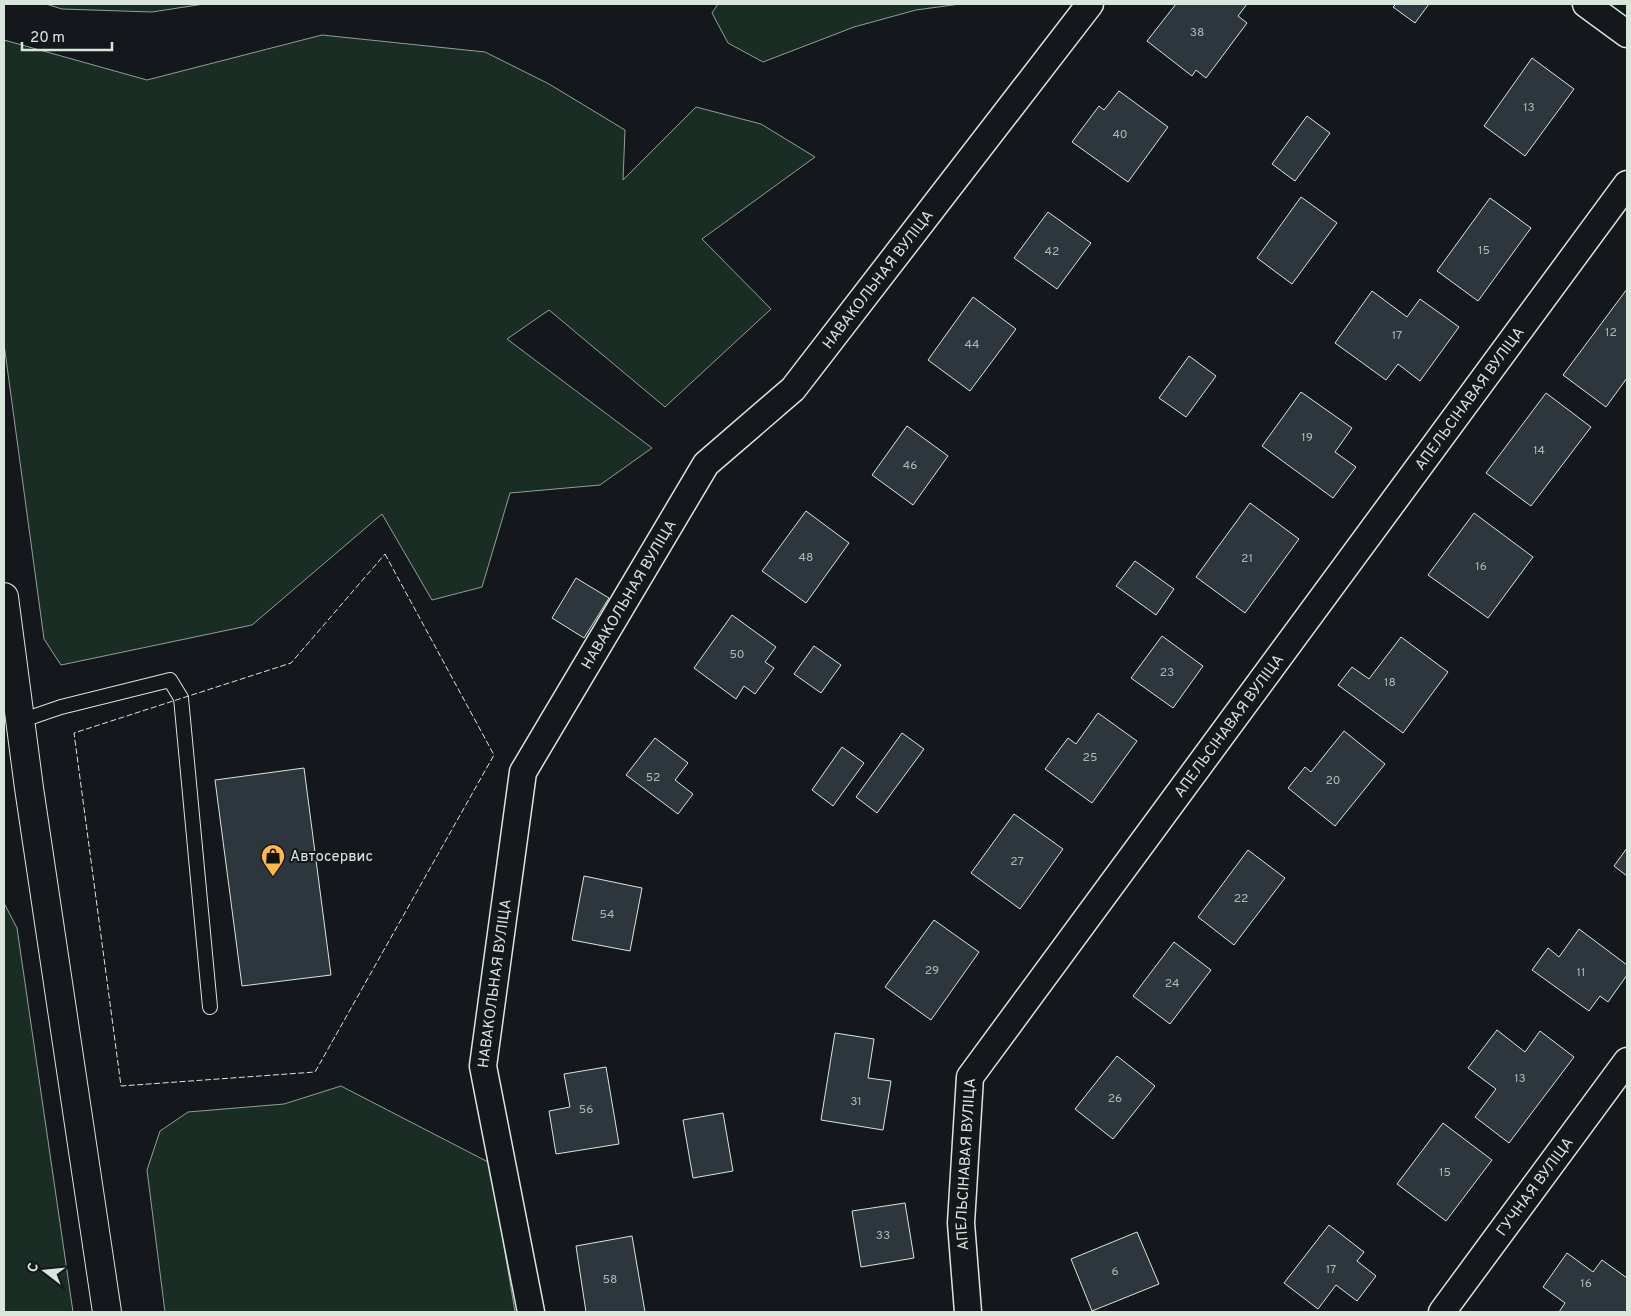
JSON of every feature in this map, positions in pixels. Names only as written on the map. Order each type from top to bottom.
[{"type":"main road","points":[[4,597],[20,721],[107,1312]]},
{"type":"street","name":"НАВАКОЛЬНАЯ ВУЛІЦА","points":[[531,1312],[483,1066],[524,772],[706,464],[793,389],[1090,4]]},
{"type":"street","points":[[1586,4],[1627,34]]},
{"type":"street","name":"АПЕЛЬСІНАВАЯ ВУЛІЦА","points":[[968,1312],[961,1223],[970,1077],[1627,184]]},
{"type":"street","name":"ГУЧНАЯ ВУЛІЦА","points":[[1442,1312],[1627,1061]]},
{"type":"lane","points":[[20,721],[61,707],[170,680],[181,698],[210,1007]]},
{"type":"green space","points":[[46,4],[204,4],[152,12],[62,9]]},
{"type":"green space","points":[[718,4],[960,4],[916,10],[854,27],[763,62],[728,43],[712,13]]},
{"type":"green space","points":[[322,35],[485,52],[549,84],[625,130],[623,180],[696,107],[761,124],[815,157],[702,239],[771,309],[665,407],[549,310],[507,339],[652,448],[600,485],[510,493],[482,587],[432,600],[382,514],[252,625],[61,665],[44,639],[4,344],[4,40],[147,80]]},
{"type":"green space","points":[[4,903],[17,928],[73,1312],[4,1312]]},
{"type":"green space","points":[[341,1086],[490,1163],[515,1312],[165,1312],[147,1170],[160,1131],[188,1112],[284,1104]]},
{"type":"building","points":[[1176,4],[1247,4],[1238,16],[1247,23],[1206,78],[1196,70],[1192,76],[1147,41]]},
{"type":"building","points":[[1396,4],[1429,4],[1415,23],[1393,7]]},
{"type":"building","points":[[1532,58],[1574,89],[1525,156],[1484,126]]},
{"type":"building","points":[[1119,91],[1168,127],[1128,182],[1072,142],[1099,106],[1104,110]]},
{"type":"building","points":[[1307,116],[1330,133],[1295,181],[1272,164]]},
{"type":"building","points":[[1301,197],[1337,223],[1292,284],[1257,258]]},
{"type":"building","points":[[1490,198],[1531,228],[1478,301],[1437,271]]},
{"type":"building","points":[[1048,212],[1091,243],[1057,289],[1014,258]]},
{"type":"building","points":[[1627,289],[1627,378],[1606,407],[1563,375]]},
{"type":"building","points":[[1372,291],[1407,317],[1420,299],[1459,327],[1420,381],[1398,364],[1386,380],[1335,343]]},
{"type":"building","points":[[973,297],[1016,329],[970,391],[928,360]]},
{"type":"building","points":[[1189,356],[1216,376],[1186,417],[1159,398]]},
{"type":"building","points":[[1301,392],[1352,428],[1335,452],[1356,467],[1333,498],[1262,446]]},
{"type":"building","points":[[1546,393],[1591,427],[1531,506],[1486,473]]},
{"type":"building","points":[[907,426],[948,456],[913,505],[872,475]]},
{"type":"building","points":[[1250,503],[1299,539],[1245,613],[1196,577]]},
{"type":"building","points":[[806,511],[849,543],[806,603],[762,571]]},
{"type":"building","points":[[1474,513],[1533,557],[1488,618],[1428,575]]},
{"type":"building","points":[[1135,561],[1174,589],[1156,615],[1116,586]]},
{"type":"building","points":[[576,578],[609,598],[584,638],[552,618]]},
{"type":"building","points":[[732,615],[776,647],[765,662],[774,668],[755,694],[744,686],[736,699],[694,668]]},
{"type":"building","points":[[1162,636],[1203,666],[1173,708],[1131,678]]},
{"type":"building","points":[[1401,637],[1448,672],[1403,733],[1338,685],[1352,667],[1369,679]]},
{"type":"building","points":[[814,646],[841,665],[821,693],[794,674]]},
{"type":"building","points":[[1098,713],[1137,741],[1092,803],[1045,769],[1068,738],[1076,744]]},
{"type":"building","points":[[1344,731],[1385,764],[1335,826],[1288,788],[1305,767],[1311,772]]},
{"type":"building","points":[[902,733],[924,749],[877,813],[856,797]]},
{"type":"building","points":[[655,738],[688,763],[675,780],[693,794],[678,814],[626,775]]},
{"type":"building","points":[[842,747],[864,763],[833,806],[812,790]]},
{"type":"building","name":"Автосервис","points":[[304,768],[331,975],[242,986],[215,780]]},
{"type":"building","points":[[1014,814],[1063,849],[1020,909],[971,873]]},
{"type":"building","points":[[1627,848],[1627,876],[1614,866]]},
{"type":"building","points":[[1248,850],[1285,878],[1234,945],[1198,917]]},
{"type":"building","points":[[584,876],[642,888],[630,951],[572,940]]},
{"type":"building","points":[[934,920],[979,952],[931,1020],[885,987]]},
{"type":"building","points":[[1579,929],[1627,965],[1627,975],[1608,1002],[1600,996],[1589,1011],[1532,970],[1548,948],[1559,957]]},
{"type":"building","points":[[1174,942],[1211,970],[1170,1024],[1133,996]]},
{"type":"building","points":[[1497,1030],[1525,1052],[1540,1031],[1574,1057],[1509,1143],[1475,1117],[1496,1089],[1468,1068]]},
{"type":"building","points":[[835,1033],[874,1039],[868,1078],[891,1081],[883,1130],[821,1120]]},
{"type":"building","points":[[1117,1056],[1155,1086],[1113,1139],[1075,1109]]},
{"type":"building","points":[[606,1067],[619,1144],[556,1154],[549,1111],[570,1107],[564,1074]]},
{"type":"building","points":[[723,1113],[733,1171],[693,1178],[683,1120]]},
{"type":"building","points":[[1443,1123],[1492,1160],[1446,1221],[1397,1184]]},
{"type":"building","points":[[905,1203],[914,1258],[861,1267],[852,1211]]},
{"type":"building","points":[[1329,1225],[1364,1252],[1357,1261],[1376,1276],[1357,1301],[1336,1285],[1318,1309],[1284,1283]]},
{"type":"building","points":[[1137,1232],[1159,1284],[1092,1311],[1071,1259]]},
{"type":"building","points":[[632,1236],[645,1312],[586,1312],[576,1246]]},
{"type":"building","points":[[1567,1253],[1593,1272],[1602,1260],[1627,1278],[1627,1312],[1559,1312],[1565,1303],[1543,1287]]},
{"type":"fence","points":[[385,554],[494,755],[315,1072],[121,1086],[74,733],[291,663],[385,554]]},
{"type":"place","name":"Автосервис","points":[[273,877]]}]
